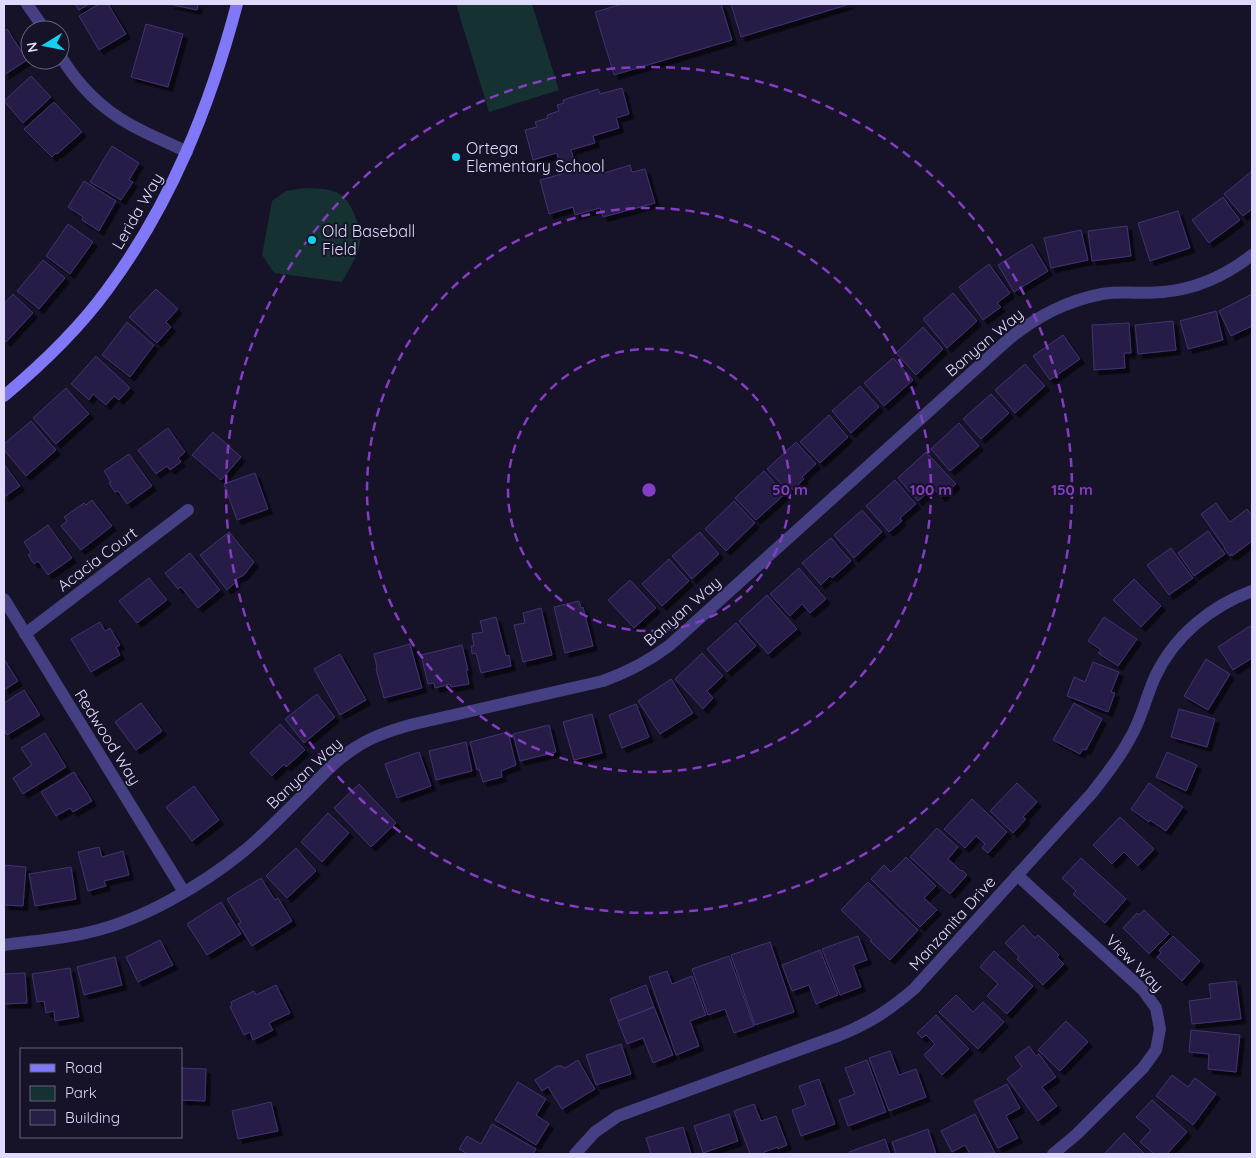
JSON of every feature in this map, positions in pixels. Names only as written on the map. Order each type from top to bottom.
[{"type":"street","points":[[27,4],[38,20]]},
{"type":"street","name":"Lerida Way","points":[[4,396],[51,354],[107,291],[151,224],[187,152],[215,80],[237,4]]},
{"type":"street","points":[[70,69],[85,89],[107,109],[130,125],[187,152]]},
{"type":"street","name":"Banyan Way","points":[[4,945],[72,936],[120,923],[184,892],[242,852],[270,828],[334,763],[365,742],[385,732],[603,681],[626,673],[649,661],[678,638],[1010,338],[1032,322],[1054,309],[1079,299],[1104,294],[1162,292],[1191,288],[1216,279],[1252,255]]},
{"type":"street","name":"Acacia Court","points":[[25,634],[188,510]]},
{"type":"street","name":"Manzanita Drive","points":[[575,1154],[595,1132],[618,1116],[866,1024],[892,1008],[914,989],[1092,793],[1113,767],[1130,739],[1155,677],[1170,650],[1193,625],[1216,608],[1252,591]]},
{"type":"street","name":"Redwood Way","points":[[4,599],[184,892]]},
{"type":"street","name":"View Way","points":[[1018,875],[1143,990],[1156,1008],[1160,1029],[1156,1050],[1143,1068],[1077,1134],[1054,1154]]},
{"type":"green space","points":[[456,4],[532,4],[559,90],[489,112]]},
{"type":"green space","name":"Old Baseball Field","points":[[305,188],[325,189],[338,193],[349,203],[357,221],[360,234],[359,248],[342,282],[274,273],[262,255],[272,201],[286,191]]},
{"type":"building","points":[[75,4],[89,4],[79,10]]},
{"type":"building","points":[[99,4],[108,4],[126,34],[99,50],[79,16]]},
{"type":"building","points":[[169,4],[198,4],[197,10]]},
{"type":"building","points":[[622,4],[721,4],[732,40],[614,75],[595,12]]},
{"type":"building","points":[[731,4],[850,4],[741,37]]},
{"type":"building","points":[[146,24],[183,34],[168,87],[131,77]]},
{"type":"building","points":[[7,29],[20,49],[20,65],[4,75],[4,31]]},
{"type":"building","points":[[31,76],[51,97],[23,123],[4,101]]},
{"type":"building","points":[[622,88],[629,114],[616,118],[619,128],[593,136],[595,143],[571,150],[577,172],[602,165],[604,173],[630,165],[632,172],[645,169],[655,203],[603,217],[600,208],[575,215],[573,207],[549,214],[540,180],[562,174],[557,153],[533,160],[525,130],[537,127],[535,122],[548,118],[547,115],[559,111],[557,105],[564,103],[563,100],[598,89],[600,94]]},
{"type":"building","points":[[54,102],[82,132],[52,157],[24,129]]},
{"type":"building","points":[[112,146],[139,163],[129,180],[133,182],[121,200],[90,182]]},
{"type":"building","points":[[1252,171],[1252,209],[1243,216],[1224,194]]},
{"type":"building","points":[[84,181],[116,201],[99,231],[82,220],[83,217],[68,207]]},
{"type":"building","points":[[1223,197],[1240,220],[1209,243],[1192,220]]},
{"type":"building","points":[[1178,211],[1190,248],[1150,261],[1138,223]]},
{"type":"building","points":[[68,224],[93,242],[70,274],[46,256]]},
{"type":"building","points":[[1127,226],[1131,256],[1092,261],[1088,231]]},
{"type":"building","points":[[1081,230],[1088,260],[1051,268],[1044,238]]},
{"type":"building","points":[[1032,244],[1048,271],[1014,292],[998,265]]},
{"type":"building","points":[[43,260],[65,278],[39,309],[17,291]]},
{"type":"building","points":[[989,264],[1010,293],[997,303],[1001,307],[983,320],[959,287]]},
{"type":"building","points":[[156,289],[178,309],[166,322],[171,327],[157,343],[129,317]]},
{"type":"building","points":[[953,293],[977,321],[947,348],[923,319]]},
{"type":"building","points":[[13,294],[33,313],[6,342],[4,340],[4,304]]},
{"type":"building","points":[[1252,294],[1252,326],[1231,336],[1219,311]]},
{"type":"building","points":[[1216,311],[1223,340],[1188,349],[1180,321]]},
{"type":"building","points":[[1173,321],[1176,350],[1138,354],[1135,325]]},
{"type":"building","points":[[127,322],[154,345],[130,377],[102,355]]},
{"type":"building","points":[[1129,323],[1131,353],[1124,353],[1125,368],[1094,370],[1092,325]]},
{"type":"building","points":[[923,327],[943,349],[916,375],[896,353]]},
{"type":"building","points":[[1063,335],[1080,359],[1050,380],[1033,356]]},
{"type":"building","points":[[96,356],[130,388],[119,400],[114,396],[106,405],[93,394],[89,400],[71,384]]},
{"type":"building","points":[[893,358],[913,380],[884,406],[864,383]]},
{"type":"building","points":[[1025,364],[1045,386],[1015,413],[995,390]]},
{"type":"building","points":[[860,386],[879,407],[851,433],[832,411]]},
{"type":"building","points":[[66,388],[89,414],[56,444],[33,418]]},
{"type":"building","points":[[991,394],[1009,413],[981,439],[963,419]]},
{"type":"building","points":[[829,415],[848,437],[820,463],[800,442]]},
{"type":"building","points":[[31,421],[56,450],[26,476],[4,450],[4,444]]},
{"type":"building","points":[[959,423],[979,446],[950,471],[931,449]]},
{"type":"building","points":[[168,428],[185,452],[178,458],[181,462],[170,470],[167,466],[156,474],[138,450]]},
{"type":"building","points":[[213,432],[241,457],[221,480],[192,455]]},
{"type":"building","points":[[796,442],[816,464],[802,477],[804,479],[793,490],[790,487],[787,490],[767,469]]},
{"type":"building","points":[[926,452],[956,484],[941,497],[933,488],[918,501],[898,478]]},
{"type":"building","points":[[129,454],[152,486],[127,504],[118,491],[115,492],[104,471]]},
{"type":"building","points":[[4,464],[20,486],[4,497]]},
{"type":"building","points":[[764,471],[785,494],[756,520],[735,498]]},
{"type":"building","points":[[255,473],[268,509],[237,520],[224,484]]},
{"type":"building","points":[[895,480],[916,504],[900,518],[902,521],[889,532],[866,506]]},
{"type":"building","points":[[92,500],[112,526],[81,550],[61,526],[67,521],[64,517],[84,503],[86,505]]},
{"type":"building","points":[[734,501],[755,523],[726,551],[705,529]]},
{"type":"building","points":[[1216,503],[1230,522],[1247,509],[1252,516],[1252,541],[1232,556],[1224,548],[1201,514]]},
{"type":"building","points":[[862,510],[882,532],[854,558],[834,535]]},
{"type":"building","points":[[48,525],[72,558],[48,575],[38,561],[34,564],[28,555],[31,553],[24,542]]},
{"type":"building","points":[[1208,531],[1225,554],[1194,576],[1178,553]]},
{"type":"building","points":[[229,532],[254,562],[244,575],[234,580],[236,582],[227,590],[200,555]]},
{"type":"building","points":[[700,532],[719,554],[692,579],[672,556]]},
{"type":"building","points":[[831,538],[851,561],[821,585],[802,563]]},
{"type":"building","points":[[1171,548],[1193,578],[1169,595],[1147,565]]},
{"type":"building","points":[[190,553],[220,590],[198,608],[181,587],[178,589],[165,573]]},
{"type":"building","points":[[669,559],[689,581],[662,606],[642,584]]},
{"type":"building","points":[[799,568],[826,599],[810,613],[802,604],[790,616],[770,594]]},
{"type":"building","points":[[149,578],[167,600],[137,623],[119,601]]},
{"type":"building","points":[[1134,579],[1161,606],[1141,627],[1113,600]]},
{"type":"building","points":[[630,580],[656,608],[634,628],[608,600]]},
{"type":"building","points":[[767,595],[797,629],[768,654],[739,621]]},
{"type":"building","points":[[579,601],[581,608],[583,607],[593,646],[565,653],[554,607]]},
{"type":"building","points":[[541,608],[552,655],[523,662],[514,625],[525,623],[523,613]]},
{"type":"building","points":[[496,617],[506,656],[509,655],[511,666],[481,673],[476,653],[472,654],[471,646],[474,646],[472,634],[483,632],[480,621]]},
{"type":"building","points":[[1104,617],[1137,639],[1118,666],[1098,653],[1101,650],[1088,641]]},
{"type":"building","points":[[100,622],[105,631],[110,628],[120,645],[116,647],[120,655],[91,672],[71,639]]},
{"type":"building","points":[[736,623],[756,646],[727,672],[707,649]]},
{"type":"building","points":[[1250,626],[1252,629],[1252,658],[1233,670],[1218,647]]},
{"type":"building","points":[[410,644],[422,688],[384,698],[374,654]]},
{"type":"building","points":[[462,645],[469,684],[451,687],[450,684],[435,688],[434,683],[428,684],[421,655]]},
{"type":"building","points":[[702,653],[723,676],[707,691],[713,698],[703,709],[675,679]]},
{"type":"building","points":[[340,654],[366,700],[340,715],[314,669]]},
{"type":"building","points":[[4,659],[18,681],[4,690]]},
{"type":"building","points":[[1206,659],[1230,674],[1208,710],[1184,696]]},
{"type":"building","points":[[1093,662],[1119,672],[1111,692],[1115,693],[1108,712],[1067,696],[1074,677],[1085,682]]},
{"type":"building","points":[[671,679],[693,713],[660,734],[638,701]]},
{"type":"building","points":[[24,690],[40,715],[7,735],[4,730],[4,703]]},
{"type":"building","points":[[317,694],[335,717],[304,743],[285,719]]},
{"type":"building","points":[[141,703],[162,731],[136,750],[115,722]]},
{"type":"building","points":[[1074,703],[1102,719],[1086,750],[1083,749],[1080,754],[1053,740]]},
{"type":"building","points":[[636,704],[649,737],[622,748],[609,715]]},
{"type":"building","points":[[1179,709],[1215,719],[1207,747],[1171,737]]},
{"type":"building","points":[[592,714],[602,753],[574,760],[563,722]]},
{"type":"building","points":[[280,724],[305,750],[286,767],[284,764],[272,776],[250,753]]},
{"type":"building","points":[[549,725],[556,752],[520,761],[513,734]]},
{"type":"building","points":[[508,732],[516,765],[501,771],[502,777],[483,782],[479,769],[477,770],[470,742]]},
{"type":"building","points":[[45,733],[66,767],[23,794],[13,778],[32,765],[21,748]]},
{"type":"building","points":[[466,742],[472,771],[436,780],[429,751]]},
{"type":"building","points":[[419,752],[431,786],[397,798],[385,764]]},
{"type":"building","points":[[1167,752],[1197,765],[1186,791],[1156,777]]},
{"type":"building","points":[[74,772],[92,801],[73,812],[70,808],[56,816],[41,792]]},
{"type":"building","points":[[1017,783],[1037,802],[1023,817],[1026,819],[1013,833],[990,811]]},
{"type":"building","points":[[1149,783],[1183,807],[1166,831],[1131,809]]},
{"type":"building","points":[[359,784],[396,823],[371,847],[334,808]]},
{"type":"building","points":[[194,786],[219,820],[192,841],[166,807]]},
{"type":"building","points":[[972,799],[1007,832],[988,853],[982,848],[985,844],[976,836],[965,848],[944,829]]},
{"type":"building","points":[[328,813],[349,833],[322,862],[301,842]]},
{"type":"building","points":[[1120,817],[1154,849],[1138,866],[1124,852],[1112,864],[1093,845]]},
{"type":"building","points":[[937,828],[958,847],[948,859],[967,875],[950,894],[910,857]]},
{"type":"building","points":[[99,847],[102,857],[123,851],[129,875],[104,881],[106,886],[88,891],[78,852]]},
{"type":"building","points":[[296,848],[316,871],[287,898],[266,876]]},
{"type":"building","points":[[906,857],[936,886],[924,898],[937,910],[920,927],[871,879],[884,865],[891,872]]},
{"type":"building","points":[[1081,858],[1126,899],[1105,923],[1073,894],[1076,891],[1062,878]]},
{"type":"building","points":[[4,865],[26,867],[23,906],[4,905]]},
{"type":"building","points":[[71,867],[76,899],[35,906],[29,874]]},
{"type":"building","points":[[261,878],[275,900],[278,898],[292,921],[252,946],[238,924],[241,922],[227,899]]},
{"type":"building","points":[[868,882],[918,930],[890,960],[841,910]]},
{"type":"building","points":[[221,902],[241,934],[207,955],[187,924]]},
{"type":"building","points":[[1144,910],[1169,934],[1149,954],[1123,928],[1137,913],[1139,915]]},
{"type":"building","points":[[1023,925],[1035,938],[1038,935],[1059,955],[1057,957],[1064,964],[1043,985],[1017,959],[1019,957],[1005,943]]},
{"type":"building","points":[[858,936],[867,960],[853,965],[861,987],[840,995],[822,949]]},
{"type":"building","points":[[1173,936],[1200,961],[1182,981],[1157,957],[1161,953],[1159,950]]},
{"type":"building","points":[[160,940],[173,965],[138,982],[126,957]]},
{"type":"building","points":[[770,942],[794,1012],[755,1025],[731,955]]},
{"type":"building","points":[[820,950],[838,995],[816,1004],[809,985],[792,991],[782,965]]},
{"type":"building","points":[[994,951],[1033,986],[1007,1014],[987,996],[998,984],[980,967]]},
{"type":"building","points":[[729,956],[754,1026],[734,1033],[725,1009],[708,1015],[692,969]]},
{"type":"building","points":[[115,957],[122,985],[84,995],[77,967]]},
{"type":"building","points":[[70,968],[79,1017],[55,1021],[54,1011],[46,1013],[44,1001],[37,1002],[32,974]]},
{"type":"building","points":[[667,971],[672,984],[692,976],[706,1015],[690,1021],[699,1046],[676,1055],[649,977]]},
{"type":"building","points":[[25,973],[27,1003],[4,1004],[4,974]]},
{"type":"building","points":[[1236,981],[1241,1019],[1192,1024],[1189,1001],[1211,998],[1209,984]]},
{"type":"building","points":[[276,985],[290,1013],[269,1023],[273,1030],[253,1040],[250,1032],[244,1035],[230,1007],[232,1006],[231,1002],[254,991],[256,995]]},
{"type":"building","points":[[646,985],[654,1007],[618,1021],[610,999]]},
{"type":"building","points":[[956,995],[973,1012],[983,1002],[1004,1022],[978,1049],[939,1012]]},
{"type":"building","points":[[654,1007],[673,1055],[653,1063],[643,1038],[627,1044],[618,1021]]},
{"type":"building","points":[[936,1015],[969,1049],[942,1075],[924,1055],[935,1044],[926,1035],[922,1038],[917,1033]]},
{"type":"building","points":[[1066,1021],[1088,1042],[1060,1071],[1038,1050]]},
{"type":"building","points":[[1191,1030],[1240,1035],[1236,1072],[1208,1069],[1209,1054],[1189,1052]]},
{"type":"building","points":[[621,1044],[631,1074],[596,1085],[586,1055]]},
{"type":"building","points":[[1029,1046],[1036,1056],[1039,1054],[1056,1077],[1042,1087],[1057,1106],[1038,1121],[1007,1079],[1022,1067],[1015,1057]]},
{"type":"building","points":[[890,1051],[899,1075],[916,1069],[926,1097],[889,1111],[869,1058]]},
{"type":"building","points":[[578,1060],[595,1089],[562,1109],[548,1087],[542,1091],[535,1080],[557,1066],[565,1068]]},
{"type":"building","points":[[867,1060],[886,1112],[848,1126],[839,1100],[855,1094],[845,1068]]},
{"type":"building","points":[[182,1068],[206,1069],[205,1101],[182,1100]]},
{"type":"building","points":[[1172,1075],[1188,1087],[1195,1078],[1216,1094],[1193,1125],[1156,1096]]},
{"type":"building","points":[[819,1079],[835,1124],[801,1136],[792,1110],[806,1105],[799,1086]]},
{"type":"building","points":[[518,1082],[546,1099],[536,1115],[549,1124],[536,1145],[495,1120]]},
{"type":"building","points":[[1007,1084],[1020,1108],[1006,1116],[1018,1138],[998,1148],[974,1101]]},
{"type":"building","points":[[1152,1100],[1187,1132],[1167,1154],[1154,1154],[1140,1142],[1151,1130],[1136,1117]]},
{"type":"building","points":[[271,1102],[278,1131],[238,1139],[232,1111]]},
{"type":"building","points":[[754,1104],[761,1121],[776,1116],[787,1145],[764,1152],[765,1154],[750,1154],[734,1111]]},
{"type":"building","points":[[729,1114],[738,1141],[703,1153],[694,1126]]},
{"type":"building","points":[[975,1114],[995,1153],[970,1154],[965,1145],[952,1152],[941,1131]]},
{"type":"building","points":[[492,1124],[536,1149],[533,1154],[468,1154],[459,1149],[467,1136],[481,1144]]},
{"type":"building","points":[[683,1127],[691,1154],[651,1154],[646,1138]]},
{"type":"building","points":[[928,1129],[936,1154],[896,1154],[892,1142]]},
{"type":"building","points":[[1124,1133],[1144,1153],[1104,1154]]},
{"type":"building","points":[[885,1139],[890,1154],[850,1154],[849,1152]]},
{"type":"place","name":"Ortega Elementary School","points":[[456,157]]},
{"type":"place","name":"Old Baseball Field","points":[[312,240]]}]
